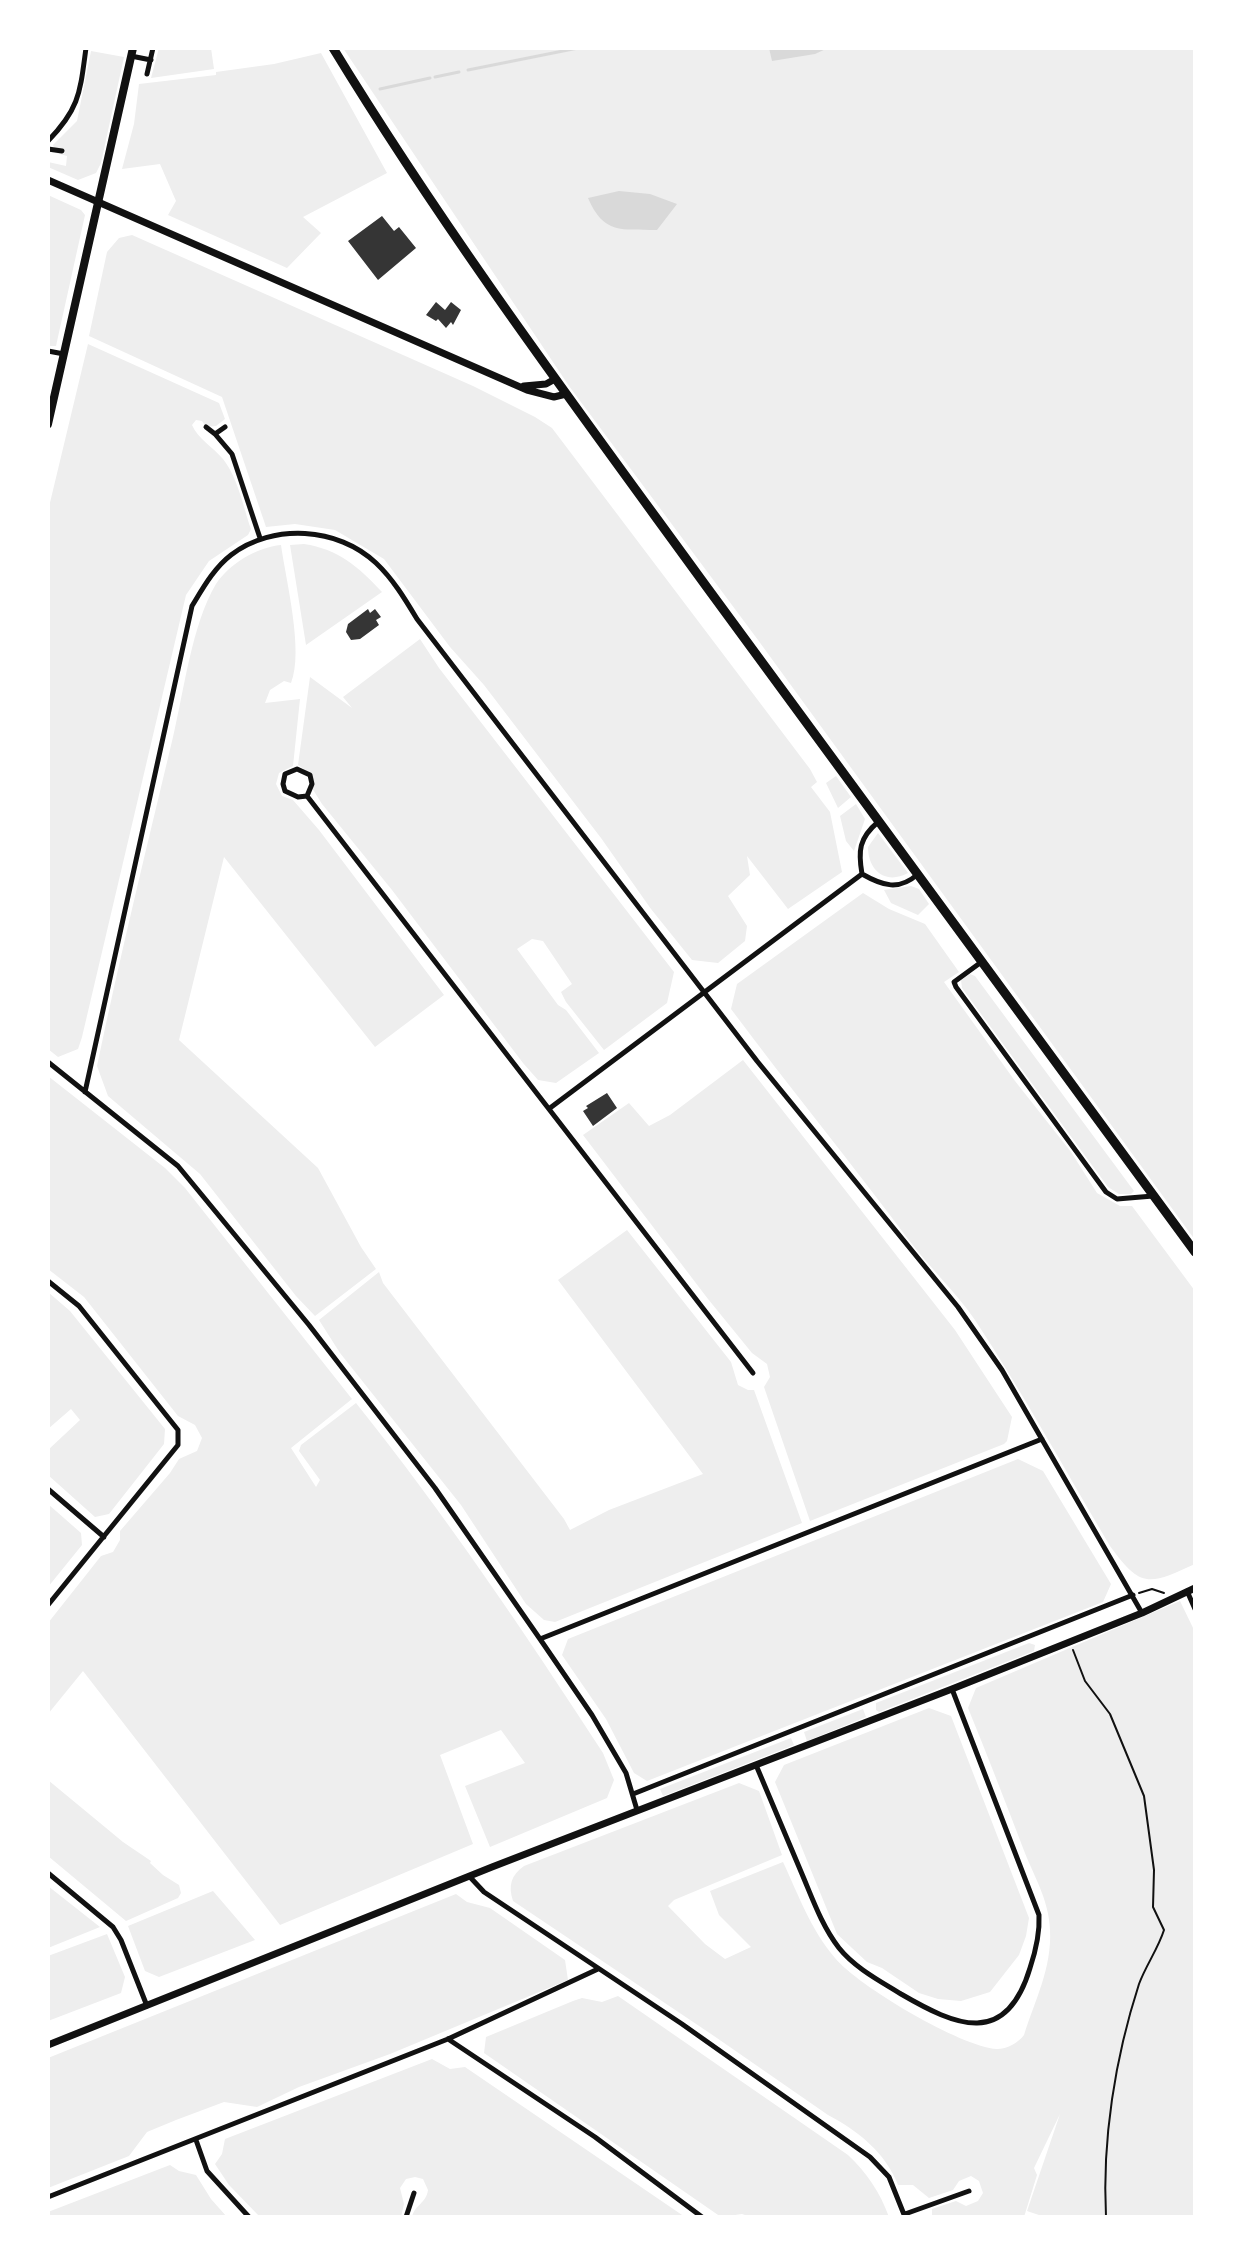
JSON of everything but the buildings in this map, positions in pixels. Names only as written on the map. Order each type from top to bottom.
[{"type":"highway","points":[[333,48],[458,241],[555,379],[879,820],[980,963],[1195,1252]]},
{"type":"main road","points":[[48,424],[132,52]]},
{"type":"street","points":[[48,141],[68,120],[80,90],[86,48]]},
{"type":"street","points":[[147,74],[153,48]]},
{"type":"street","points":[[132,52],[151,60]]},
{"type":"street","points":[[48,149],[62,151]]},
{"type":"street","points":[[48,180],[524,386],[527,390],[548,396],[566,394]]},
{"type":"street","points":[[48,351],[64,354]]},
{"type":"street","points":[[524,386],[546,384],[555,379]]},
{"type":"street","points":[[206,427],[232,454],[260,538]]},
{"type":"street","points":[[215,434],[225,427]]},
{"type":"street","points":[[86,1092],[192,606],[209,579],[231,555],[260,538],[300,533],[325,536],[354,546],[376,562],[703,991],[958,1307],[1002,1370],[1142,1613]]},
{"type":"street","points":[[297,769],[310,775],[312,784],[307,796],[298,797],[285,791],[283,784],[285,774],[297,769]]},
{"type":"street","points":[[307,796],[753,1372]]},
{"type":"street","points":[[879,820],[861,840],[858,854],[862,874],[877,883],[895,887],[909,882],[918,874]]},
{"type":"street","points":[[550,1108],[703,991],[862,874]]},
{"type":"street","points":[[980,963],[956,978],[954,982],[956,987],[1106,1192],[1117,1199],[1153,1196]]},
{"type":"street","points":[[48,1062],[178,1167],[309,1325],[428,1478],[592,1715],[626,1773],[637,1810]]},
{"type":"street","points":[[48,1281],[79,1306],[178,1430],[178,1445],[48,1605]]},
{"type":"street","points":[[540,1639],[1042,1439]]},
{"type":"street","points":[[48,1489],[104,1536]]},
{"type":"street","points":[[48,2045],[586,1830],[952,1689],[1142,1613],[1195,1588]]},
{"type":"street","points":[[1187,1591],[1195,1610]]},
{"type":"street","points":[[633,1794],[1133,1595]]},
{"type":"street","points":[[756,1765],[823,1923],[844,1953],[882,1982],[940,2016],[969,2024],[995,2019],[1016,2001],[1023,1989],[1037,1946],[1040,1929],[1039,1915],[952,1689]]},
{"type":"street","points":[[48,1873],[112,1927],[121,1940],[147,2006]]},
{"type":"street","points":[[470,1876],[484,1892],[682,2024],[870,2157],[889,2177],[905,2215],[969,2191]]},
{"type":"street","points":[[48,2197],[448,2038],[598,1969]]},
{"type":"street","points":[[448,2038],[595,2138],[702,2217]]},
{"type":"street","points":[[196,2139],[207,2171],[249,2217]]},
{"type":"street","points":[[406,2217],[414,2193]]},
{"type":"path","points":[[1133,1595],[1152,1589],[1166,1594]]},
{"type":"path","points":[[1069,1641],[1085,1681],[1110,1714],[1144,1796],[1154,1870],[1153,1907],[1164,1930],[1161,1942],[1146,1965],[1126,2029],[1107,2145],[1106,2217]]},
{"type":"shaded area","points":[[159,48],[211,48],[214,69],[151,78]]},
{"type":"shaded area","points":[[343,48],[1195,48],[1195,1240],[758,640],[569,386]]},
{"type":"shaded area","points":[[769,48],[828,48],[815,54],[772,61]]},
{"type":"shaded area","points":[[91,51],[124,57],[101,163],[96,173],[78,180],[48,167],[48,162],[66,166],[67,156],[56,153],[53,145],[77,121]]},
{"type":"shaded area","points":[[321,53],[387,173],[303,217],[321,233],[287,268],[168,215],[176,201],[160,164],[122,169],[134,124],[139,84],[216,75],[216,72],[274,64]]},
{"type":"shaded area","points":[[619,191],[650,194],[677,204],[657,230],[615,228],[600,218],[588,198]]},
{"type":"shaded area","points":[[48,195],[81,210],[85,215],[56,346],[48,346]]},
{"type":"shaded area","points":[[132,235],[473,386],[552,428],[810,769],[817,782],[811,787],[830,812],[842,872],[788,909],[747,856],[750,875],[728,896],[747,926],[745,941],[718,963],[692,960],[651,909],[601,838],[484,685],[450,647],[384,559],[335,530],[295,524],[266,527],[222,397],[89,336],[107,252],[119,238]]},
{"type":"shaded area","points":[[88,344],[219,403],[225,419],[216,426],[206,427],[202,421],[196,420],[192,425],[198,435],[223,459],[228,467],[236,483],[251,529],[248,535],[209,561],[186,595],[82,1037],[78,1049],[58,1057],[48,1049],[48,511]]},
{"type":"shaded area","points":[[304,544],[327,550],[347,560],[382,592],[306,645],[290,545]]},
{"type":"shaded area","points":[[281,545],[295,635],[295,669],[291,683],[284,681],[270,690],[265,703],[300,699],[293,766],[279,773],[276,784],[282,796],[293,800],[319,830],[444,995],[375,1047],[224,857],[179,1040],[318,1168],[361,1247],[376,1269],[315,1316],[296,1296],[200,1174],[108,1096],[97,1066],[201,618],[216,584],[228,570],[253,553]]},
{"type":"shaded area","points":[[420,639],[439,668],[674,972],[667,1003],[604,1050],[566,1002],[561,992],[572,984],[543,941],[532,939],[517,949],[558,1005],[566,1010],[599,1053],[556,1083],[538,1080],[523,1063],[392,890],[322,804],[312,788],[311,774],[298,765],[310,677],[352,708],[343,697]]},
{"type":"shaded area","points":[[836,776],[851,797],[838,808],[826,783]]},
{"type":"shaded area","points":[[856,804],[865,819],[854,851],[846,841],[840,816]]},
{"type":"shaded area","points":[[878,833],[908,873],[892,877],[880,874],[875,869],[871,863],[868,847]]},
{"type":"shaded area","points":[[911,886],[919,889],[929,904],[918,915],[891,903],[884,890]]},
{"type":"shaded area","points":[[863,893],[889,909],[925,924],[959,972],[944,982],[1015,1081],[1071,1152],[1097,1193],[1120,1206],[1132,1206],[1195,1291],[1195,1564],[1167,1576],[1147,1579],[1138,1576],[1121,1560],[1110,1546],[975,1320],[916,1249],[731,1009],[737,984]]},
{"type":"shaded area","points":[[970,974],[975,976],[1134,1191],[1131,1194],[1119,1194],[1108,1187],[962,988],[961,980]]},
{"type":"shaded area","points":[[743,1060],[955,1330],[1012,1417],[1007,1441],[1004,1444],[810,1521],[764,1387],[770,1377],[767,1364],[752,1353],[708,1299],[583,1135],[629,1103],[649,1126],[670,1115]]},
{"type":"shaded area","points":[[48,1076],[165,1168],[185,1188],[352,1399],[291,1448],[316,1487],[320,1480],[299,1451],[301,1445],[356,1403],[389,1445],[484,1575],[603,1753],[614,1780],[607,1798],[490,1847],[465,1786],[525,1763],[501,1730],[440,1755],[473,1844],[280,1925],[83,1671],[48,1714],[48,1623],[101,1556],[113,1552],[120,1540],[120,1531],[170,1473],[179,1459],[197,1451],[202,1438],[195,1425],[178,1416],[84,1297],[48,1269]]},
{"type":"shaded area","points":[[627,1230],[731,1362],[738,1385],[754,1390],[802,1523],[555,1622],[544,1620],[526,1604],[461,1505],[340,1353],[319,1320],[379,1272],[383,1283],[564,1519],[570,1530],[609,1510],[703,1474],[558,1280]]},
{"type":"shaded area","points":[[48,1292],[70,1311],[165,1429],[164,1444],[109,1514],[95,1517],[48,1475],[48,1450],[80,1420],[71,1409],[48,1429]]},
{"type":"shaded area","points":[[1018,1459],[1043,1471],[1111,1584],[1103,1602],[647,1781],[634,1773],[606,1719],[562,1655],[568,1639]]},
{"type":"shaded area","points":[[48,1504],[81,1533],[82,1545],[48,1587]]},
{"type":"shaded area","points":[[1180,1601],[1195,1632],[1195,2217],[1045,2217],[1027,2211],[1060,2114],[1034,2168],[1037,2175],[1024,2217],[932,2217],[932,2209],[956,2201],[966,2206],[978,2201],[983,2193],[979,2181],[971,2176],[959,2181],[953,2190],[929,2198],[913,2185],[898,2185],[886,2163],[860,2135],[513,1901],[512,1881],[516,1873],[524,1866],[739,1783],[759,1791],[782,1855],[674,1900],[668,1906],[705,1944],[725,1959],[751,1947],[719,1915],[710,1891],[783,1862],[806,1912],[826,1947],[847,1970],[887,1999],[936,2027],[981,2046],[997,2049],[1008,2047],[1024,2035],[1042,1984],[1050,1944],[1049,1919],[1040,1888],[968,1708],[976,1688]]},
{"type":"shaded area","points":[[1029,1643],[1035,1645],[1034,1651],[879,1712],[876,1710],[876,1703]]},
{"type":"shaded area","points":[[929,1708],[951,1716],[1029,1918],[1026,1936],[1019,1955],[990,1992],[961,2001],[938,1999],[919,1993],[882,1968],[867,1962],[837,1934],[775,1782],[784,1765]]},
{"type":"shaded area","points":[[863,1709],[866,1717],[807,1741],[804,1732]]},
{"type":"shaded area","points":[[791,1738],[794,1745],[663,1796],[660,1789]]},
{"type":"shaded area","points":[[48,1780],[123,1842],[151,1861],[150,1863],[163,1875],[179,1885],[181,1893],[178,1898],[126,1921],[48,1856]]},
{"type":"shaded area","points":[[48,1886],[100,1927],[48,1948]]},
{"type":"shaded area","points":[[213,1891],[255,1940],[159,1977],[145,1971],[128,1926]]},
{"type":"shaded area","points":[[456,1894],[467,1902],[490,1908],[565,1960],[568,1980],[390,2054],[299,2087],[257,2107],[224,2102],[176,2120],[147,2132],[129,2156],[48,2188],[48,2058]]},
{"type":"shaded area","points":[[107,1934],[125,1977],[121,1993],[48,2021],[48,1956]]},
{"type":"shaded area","points":[[618,1996],[848,2155],[872,2183],[889,2217],[751,2217],[742,2214],[721,2217],[484,2053],[486,2037],[582,1998],[602,2002]]},
{"type":"shaded area","points":[[432,2059],[450,2069],[465,2067],[685,2217],[412,2217],[428,2190],[423,2179],[415,2177],[406,2179],[400,2188],[404,2204],[401,2217],[260,2217],[229,2185],[215,2164],[222,2154],[225,2139]]},
{"type":"shaded area","points":[[170,2165],[179,2171],[196,2175],[211,2199],[227,2217],[48,2217],[48,2212]]},
{"type":"waterway","points":[[468,70],[578,48]]},
{"type":"waterway","points":[[435,77],[459,72]]},
{"type":"waterway","points":[[380,89],[430,78]]}]
